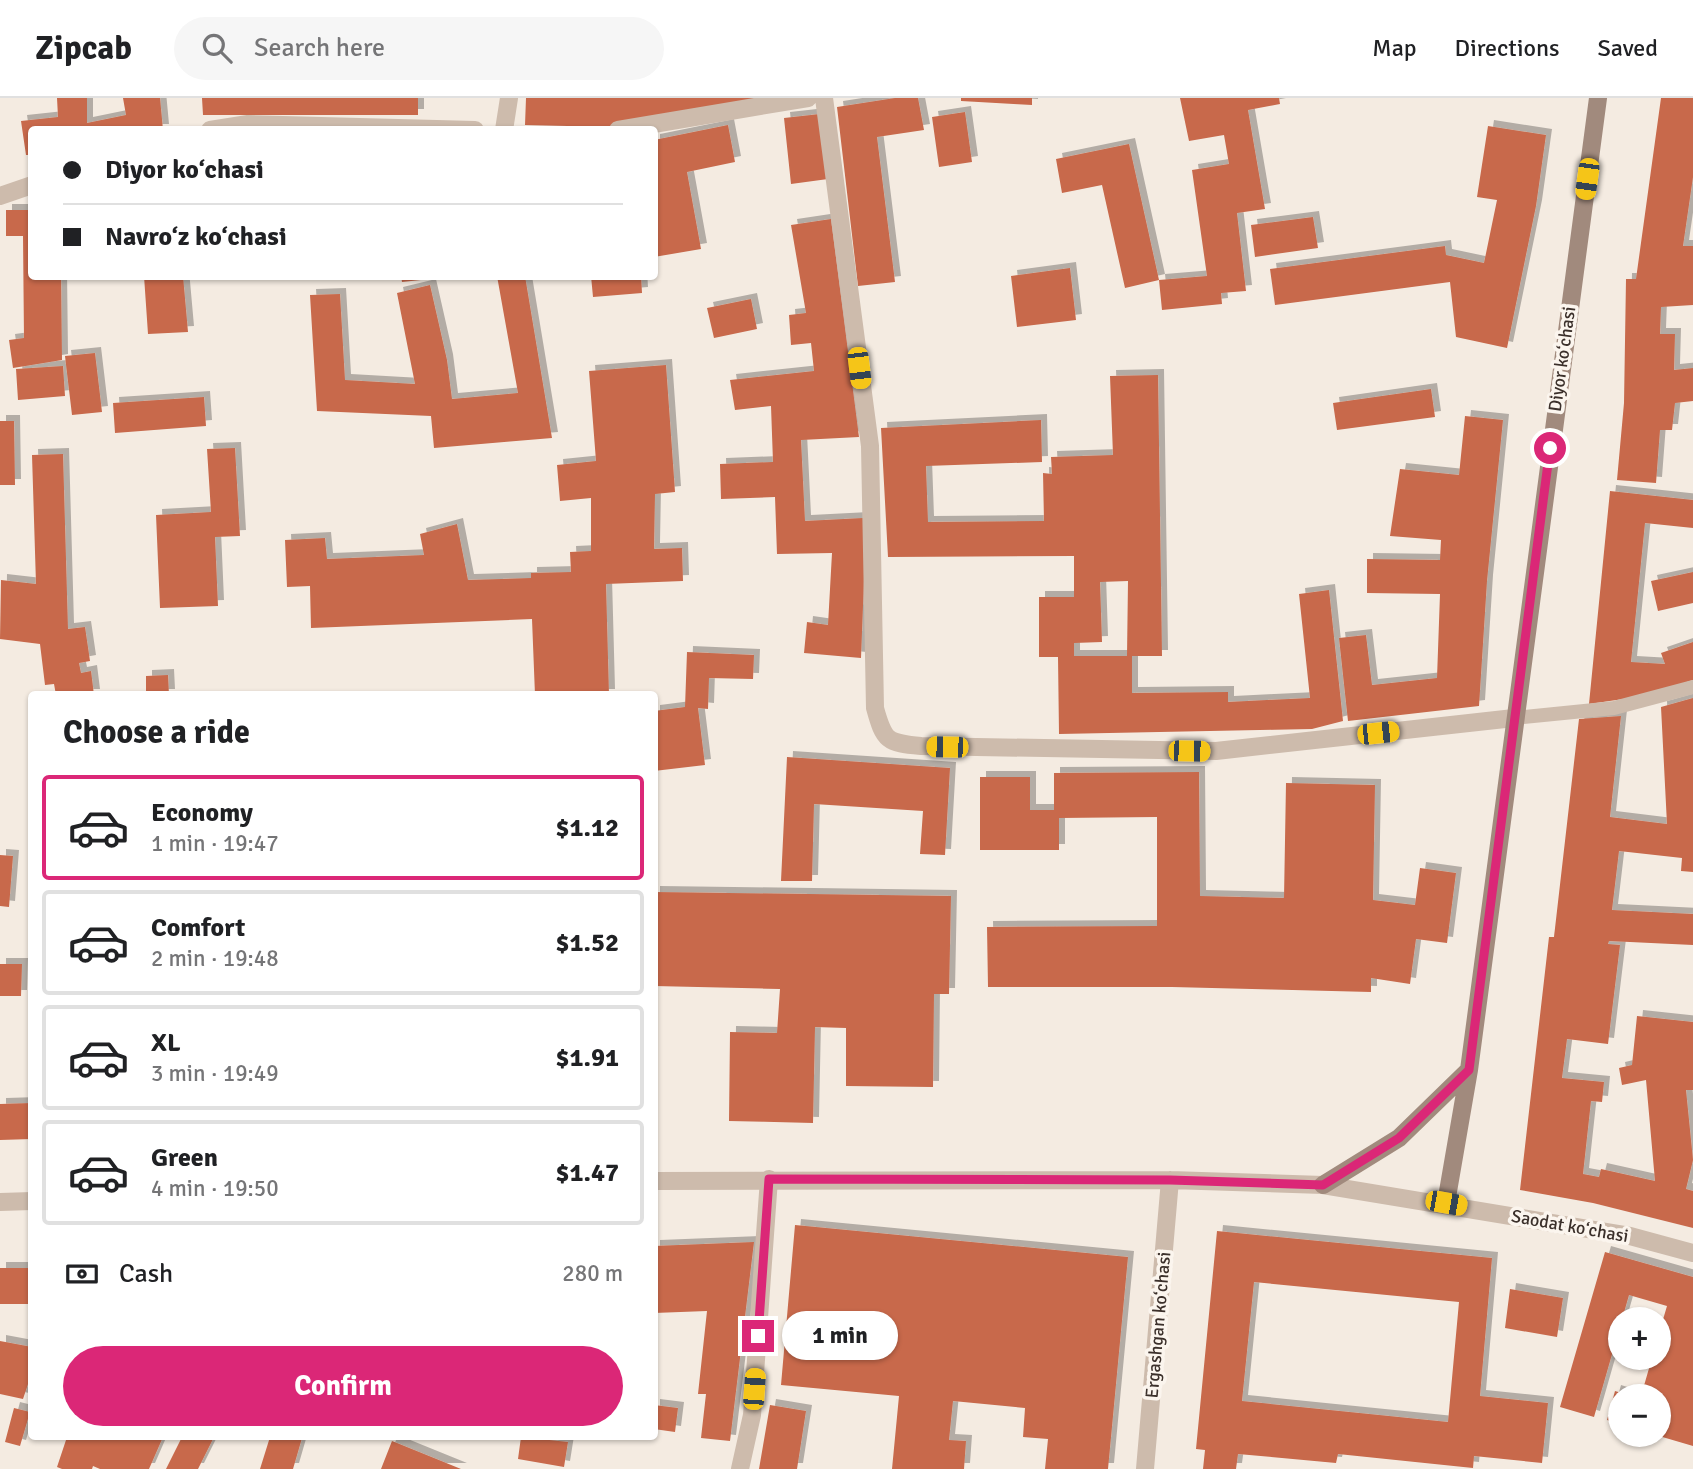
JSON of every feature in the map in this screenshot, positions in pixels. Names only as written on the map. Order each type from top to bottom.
[{"type":"main road","name":"Diyor koʻchasi","points":[[1446,1203],[1469,1070],[1598,98]]},
{"type":"main road","points":[[1323,1185],[1399,1138],[1469,1070]]},
{"type":"street","points":[[505,126],[509,98]]},
{"type":"street","points":[[642,126],[808,98]]},
{"type":"street","points":[[824,98],[870,446],[876,708],[883,735],[895,744],[920,746],[1216,751],[1514,718]]},
{"type":"street","points":[[235,126],[324,126]]},
{"type":"street","points":[[0,196],[28,186]]},
{"type":"street","points":[[740,1469],[752,1415],[769,1179]]},
{"type":"street","name":"Saodat koʻchasi","points":[[658,1181],[1170,1180],[1323,1185],[1446,1203],[1630,1236],[1693,1253]]},
{"type":"street","name":"Ergashgan koʻchasi","points":[[1146,1469],[1170,1180]]},
{"type":"street","points":[[0,1202],[28,1201]]},
{"type":"lane","points":[[1514,718],[1614,708],[1693,687]]},
{"type":"building","points":[[57,98],[87,98],[87,123],[126,115],[123,98],[160,98],[163,126],[28,126],[26,155],[21,121],[58,117]]},
{"type":"building","points":[[202,98],[418,98],[418,115],[203,115]]},
{"type":"building","points":[[526,98],[777,98],[616,126],[525,125]]},
{"type":"building","points":[[895,98],[918,98],[924,130],[877,137],[895,282],[858,286],[837,107]]},
{"type":"building","points":[[961,98],[1032,98],[1032,105],[961,101]]},
{"type":"building","points":[[1180,98],[1279,98],[1280,104],[1248,110],[1265,209],[1237,213],[1246,291],[1221,293],[1222,304],[1162,310],[1159,280],[1207,276],[1192,170],[1229,164],[1224,135],[1189,141]]},
{"type":"building","points":[[1661,98],[1693,98],[1693,177],[1683,246],[1693,246],[1693,305],[1661,307],[1660,334],[1675,334],[1674,370],[1693,368],[1693,401],[1675,403],[1672,430],[1660,430],[1656,483],[1617,480],[1624,403],[1626,279],[1636,279]]},
{"type":"building","points":[[965,112],[972,162],[939,167],[932,117]]},
{"type":"building","points":[[820,114],[828,179],[791,184],[784,118]]},
{"type":"building","points":[[728,125],[735,162],[687,172],[701,249],[658,256],[658,139]]},
{"type":"building","points":[[1488,126],[1546,135],[1536,206],[1507,348],[1456,337],[1450,282],[1275,305],[1270,269],[1445,246],[1446,255],[1484,263],[1497,200],[1477,197]]},
{"type":"building","points":[[1129,144],[1159,280],[1125,288],[1102,185],[1062,193],[1056,159]]},
{"type":"building","points":[[6,210],[28,210],[28,280],[61,280],[62,360],[13,368],[9,340],[24,338],[23,236],[6,236]]},
{"type":"building","points":[[1313,217],[1318,248],[1255,257],[1251,225]]},
{"type":"building","points":[[831,219],[859,437],[801,440],[805,521],[863,518],[865,553],[861,658],[804,653],[807,622],[828,625],[832,553],[777,554],[775,497],[721,499],[720,464],[773,462],[771,406],[735,410],[730,380],[814,371],[811,343],[791,345],[789,315],[806,313],[791,225]]},
{"type":"building","points":[[1070,268],[1076,320],[1017,327],[1011,276]]},
{"type":"building","points":[[144,280],[183,280],[188,332],[148,334]]},
{"type":"building","points":[[498,280],[526,280],[552,438],[434,448],[431,416],[317,411],[310,295],[340,294],[345,380],[415,384],[397,293],[430,285],[447,360],[452,399],[518,393]]},
{"type":"building","points":[[591,280],[641,280],[642,293],[593,297]]},
{"type":"building","points":[[751,299],[757,329],[714,338],[707,308]]},
{"type":"building","points":[[95,353],[102,412],[72,415],[65,356]]},
{"type":"building","points":[[666,365],[675,492],[655,494],[654,549],[682,548],[683,581],[606,584],[609,691],[535,691],[532,619],[311,628],[310,586],[287,587],[285,540],[325,538],[327,559],[424,555],[420,534],[457,524],[468,580],[531,578],[531,573],[571,572],[570,552],[591,551],[591,498],[560,501],[557,465],[596,461],[589,371]]},
{"type":"building","points":[[63,366],[65,396],[18,400],[16,369]]},
{"type":"building","points":[[1158,375],[1162,656],[1132,656],[1132,693],[1228,692],[1228,702],[1310,698],[1299,594],[1329,590],[1343,721],[1312,729],[1059,734],[1058,657],[1039,657],[1039,597],[1074,597],[1074,556],[888,557],[881,428],[1041,420],[1042,462],[926,466],[928,522],[1044,521],[1043,473],[1052,474],[1051,457],[1113,455],[1110,376]],"holes":[[[1128,581],[1127,656],[1074,656],[1074,643],[1102,642],[1100,582]]]},
{"type":"building","points":[[1431,389],[1435,417],[1337,430],[1333,403]]},
{"type":"building","points":[[204,397],[206,426],[115,433],[113,403]]},
{"type":"building","points":[[1465,416],[1503,420],[1487,581],[1479,706],[1348,721],[1339,638],[1366,635],[1372,685],[1437,678],[1440,594],[1367,593],[1367,559],[1440,560],[1441,540],[1390,536],[1400,469],[1459,475]]},
{"type":"building","points":[[0,421],[14,421],[15,485],[0,485]]},
{"type":"building","points":[[235,448],[240,536],[215,537],[218,606],[160,608],[156,515],[211,512],[207,449]]},
{"type":"building","points":[[63,454],[68,629],[85,627],[90,661],[79,663],[81,673],[91,671],[94,691],[55,691],[54,684],[45,685],[40,644],[0,639],[1,580],[36,584],[32,455]]},
{"type":"building","points":[[1610,491],[1693,500],[1693,528],[1645,523],[1631,662],[1665,664],[1661,653],[1693,642],[1693,680],[1644,696],[1589,704]]},
{"type":"building","points":[[1693,572],[1693,603],[1658,611],[1651,581]]},
{"type":"building","points":[[687,652],[754,655],[753,679],[709,678],[708,709],[698,708],[705,765],[658,771],[658,710],[685,707]]},
{"type":"building","points":[[168,675],[169,691],[146,691],[146,676]]},
{"type":"building","points":[[1693,698],[1693,872],[1681,871],[1682,858],[1619,851],[1612,910],[1693,914],[1693,945],[1609,941],[1608,944],[1620,945],[1608,1044],[1567,1039],[1562,1078],[1604,1082],[1602,1102],[1591,1101],[1583,1174],[1599,1177],[1601,1169],[1655,1181],[1646,1080],[1622,1085],[1619,1068],[1632,1065],[1637,1016],[1693,1022],[1693,1090],[1686,1090],[1693,1160],[1686,1189],[1693,1191],[1693,1228],[1593,1203],[1520,1190],[1549,937],[1554,937],[1579,719],[1621,716],[1610,817],[1667,824],[1661,707]]},
{"type":"building","points":[[787,757],[950,768],[945,855],[920,854],[923,811],[814,804],[812,881],[781,881]]},
{"type":"building","points":[[1199,772],[1200,896],[1284,898],[1286,783],[1375,785],[1373,900],[1415,905],[1420,868],[1456,873],[1447,943],[1416,939],[1410,984],[1371,978],[1371,992],[1172,987],[988,987],[987,927],[1157,926],[1157,817],[1059,818],[1059,850],[980,850],[980,777],[1030,777],[1030,810],[1054,810],[1054,773]]},
{"type":"building","points":[[0,855],[13,856],[9,907],[0,906]]},
{"type":"building","points":[[658,892],[951,896],[949,994],[934,994],[933,1087],[846,1086],[846,1028],[815,1027],[813,1123],[729,1121],[730,1032],[777,1033],[780,989],[658,986]]},
{"type":"building","points":[[0,964],[22,964],[21,996],[0,996]]},
{"type":"building","points":[[28,1103],[28,1139],[0,1140],[0,1104]]},
{"type":"building","points":[[795,1225],[1128,1257],[1108,1469],[1045,1469],[1048,1439],[1023,1437],[1025,1408],[953,1401],[949,1440],[966,1441],[964,1469],[892,1469],[899,1396],[781,1385]]},
{"type":"building","points":[[1217,1231],[1492,1258],[1480,1396],[1548,1403],[1542,1463],[1474,1456],[1473,1468],[1338,1454],[1336,1463],[1238,1454],[1236,1469],[1203,1469],[1205,1450],[1196,1449]],"holes":[[[1254,1282],[1459,1302],[1448,1422],[1242,1401]]]},
{"type":"building","points":[[754,1242],[730,1441],[701,1438],[706,1394],[698,1394],[707,1311],[658,1313],[658,1246]]},
{"type":"building","points":[[1605,1252],[1693,1277],[1693,1446],[1671,1440],[1671,1384],[1644,1384],[1649,1370],[1671,1370],[1671,1307],[1629,1295],[1626,1307],[1608,1307],[1608,1368],[1594,1417],[1560,1407]]},
{"type":"building","points":[[0,1268],[28,1268],[28,1304],[0,1304]]},
{"type":"building","points":[[1510,1289],[1563,1298],[1557,1337],[1505,1328]]},
{"type":"building","points":[[0,1341],[28,1346],[28,1384],[23,1399],[0,1394]]},
{"type":"building","points":[[770,1405],[806,1411],[797,1469],[759,1469]]},
{"type":"building","points":[[658,1406],[678,1408],[675,1432],[658,1430]]},
{"type":"building","points":[[14,1408],[28,1412],[20,1446],[5,1442]]},
{"type":"building","points":[[66,1440],[162,1440],[149,1469],[57,1467]]},
{"type":"building","points":[[180,1440],[212,1440],[198,1469],[166,1469]]},
{"type":"building","points":[[269,1440],[301,1440],[293,1469],[260,1469]]},
{"type":"building","points":[[521,1440],[568,1442],[564,1467],[518,1459]]},
{"type":"building","points":[[392,1441],[461,1469],[381,1469]]},
{"type":"route","points":[[758,1336],[769,1179],[1170,1180],[1323,1185],[1399,1138],[1469,1070],[1550,448]]}]
